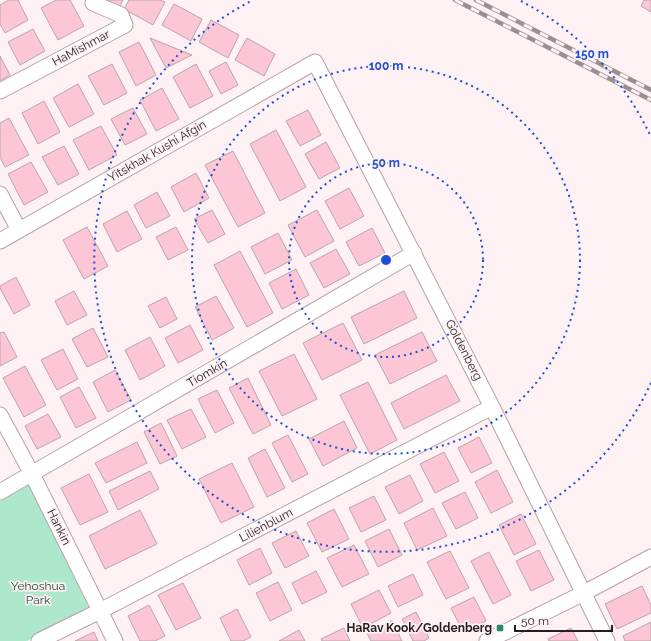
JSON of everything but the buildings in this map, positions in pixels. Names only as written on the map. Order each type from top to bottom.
[{"type":"street","name":"HaMishmar","points":[[0,91],[125,25],[121,15],[93,2]]},
{"type":"street","name":"Yitskhak Kushi Afgin","points":[[0,241],[315,62]]},
{"type":"street","name":"Goldenberg","points":[[315,62],[492,407],[607,641]]},
{"type":"street","points":[[0,194],[19,230]]},
{"type":"street","name":"Tiomkin","points":[[0,492],[414,253]]},
{"type":"street","name":"Lilienblum","points":[[39,641],[100,611],[492,407]]},
{"type":"street","name":"Hankin","points":[[0,415],[32,474],[115,641]]},
{"type":"street","points":[[487,641],[651,557]]},
{"type":"green space","name":"Yehoshua Park","points":[[29,485],[90,610],[27,641],[0,641],[0,501]]},
{"type":"railway","points":[[455,0],[651,100]]},
{"type":"railway","points":[[476,0],[651,90]]},
{"type":"place","name":"HaRav Kook/Goldenberg","points":[[500,628]]}]
